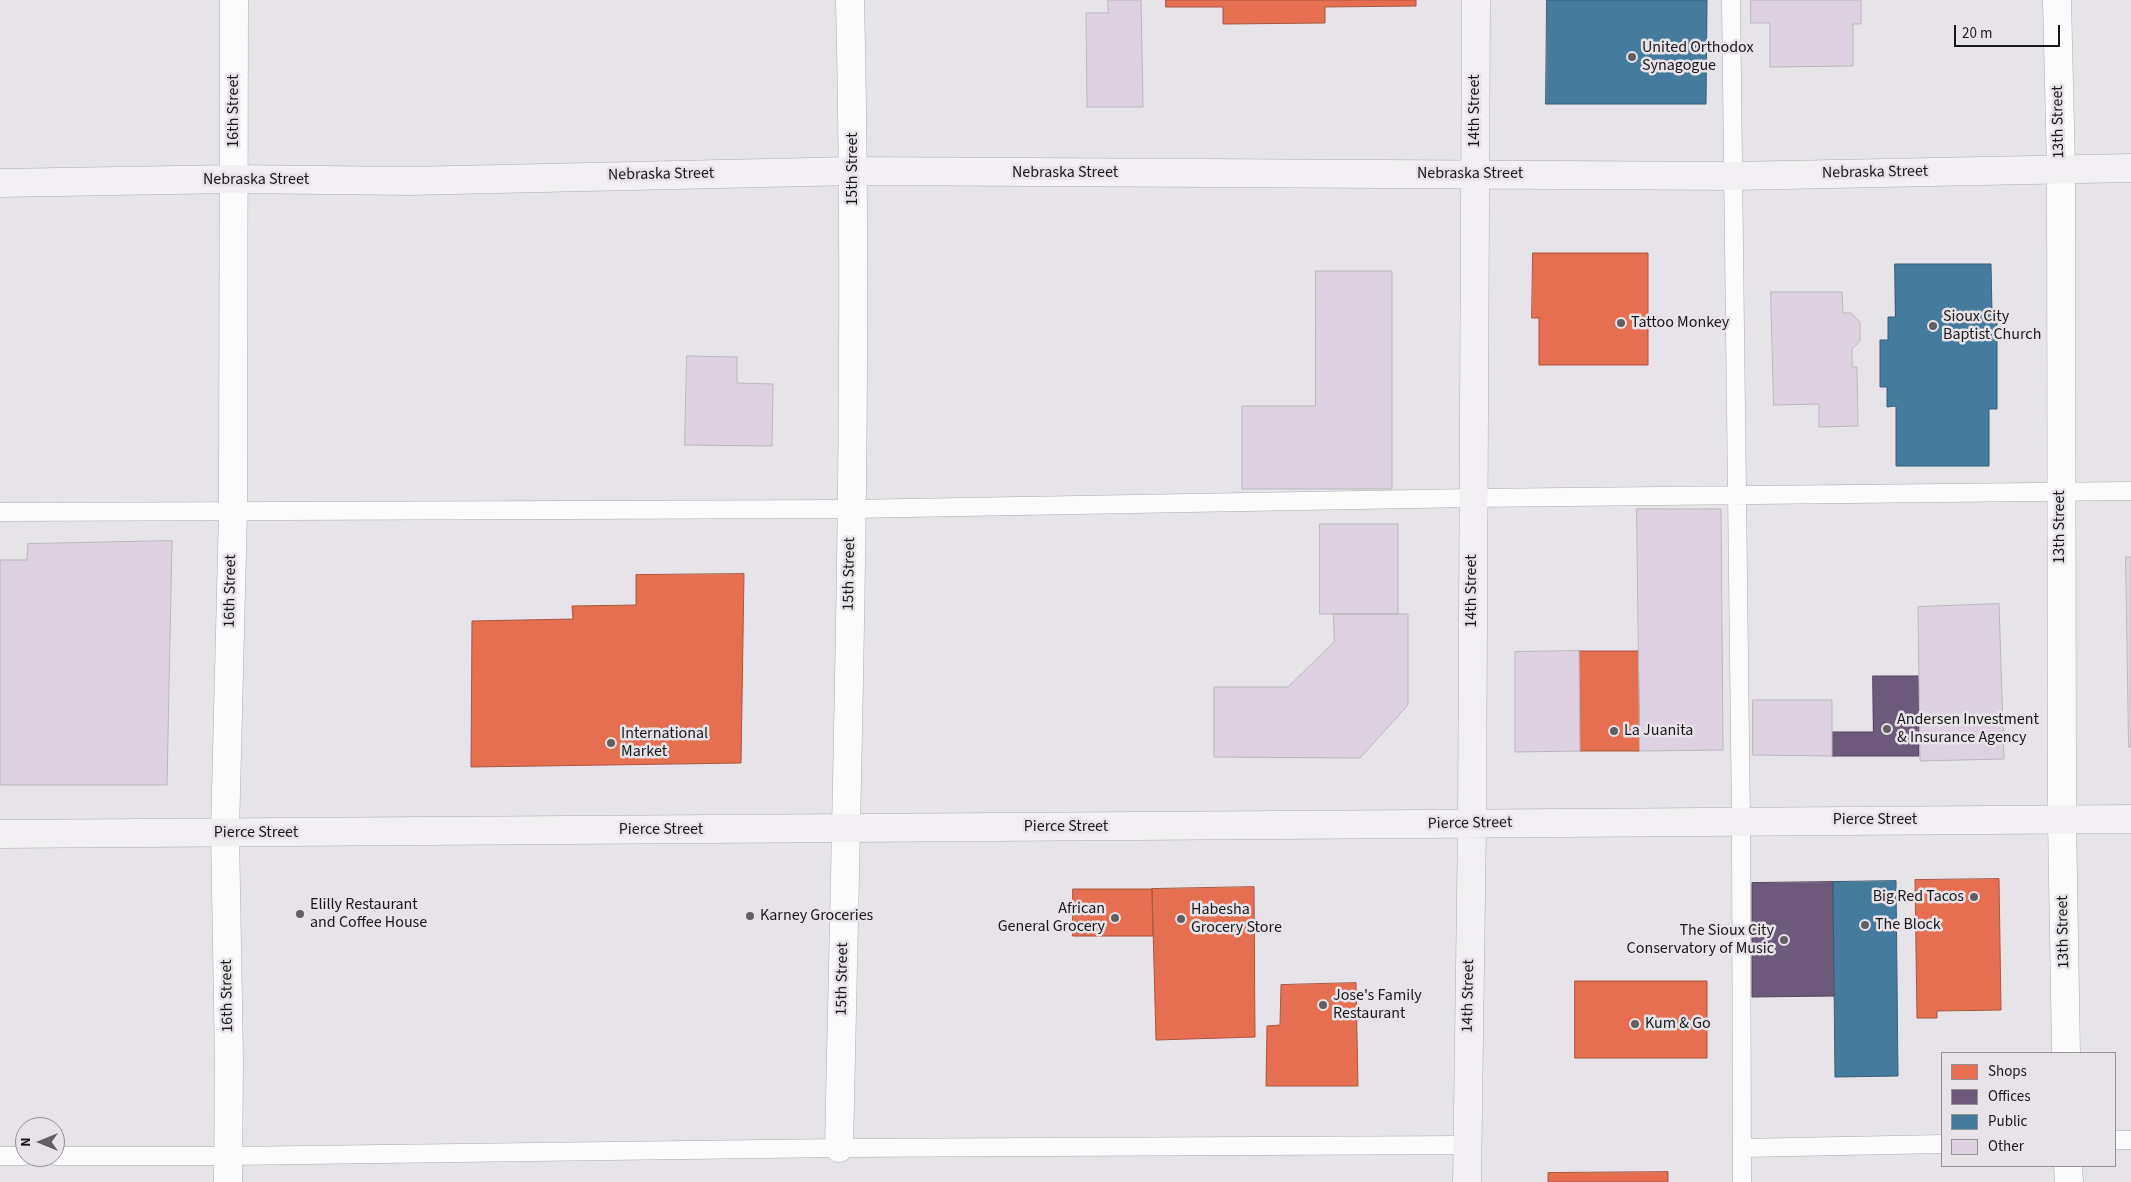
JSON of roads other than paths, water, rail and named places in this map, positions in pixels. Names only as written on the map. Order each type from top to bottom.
[{"type":"main road","name":"14th Street","points":[[1467,1182],[1472,825],[1472,498],[1476,0]]},
{"type":"main road","name":"Nebraska Street","points":[[0,183],[233,179],[409,181],[854,171],[1734,176],[2131,168]]},
{"type":"main road","name":"Pierce Street","points":[[0,834],[2131,819]]},
{"type":"street","name":"16th Street","points":[[228,1169],[229,1060],[225,833],[233,511],[234,0]]},
{"type":"street","name":"15th Street","points":[[839,1148],[851,508],[854,171],[850,0]]},
{"type":"street","name":"13th Street","points":[[2057,0],[2060,169],[2062,819],[2066,1052]]},
{"type":"street","points":[[2068,1167],[2068,1182]]},
{"type":"lane","points":[[1731,0],[1742,1182]]},
{"type":"lane","points":[[0,512],[851,508],[1472,498],[2131,492]]},
{"type":"lane","points":[[2116,1140],[2131,1140]]},
{"type":"lane","points":[[1742,1148],[1941,1144]]},
{"type":"lane","points":[[65,1157],[228,1169],[839,1148],[1467,1145]]},
{"type":"lane","points":[[0,1156],[15,1156]]},
{"type":"place","name":"United Orthodox Synagogue","points":[[1632,57]]},
{"type":"place","name":"Tattoo Monkey","points":[[1621,323]]},
{"type":"place","name":"Sioux City Baptist Church","points":[[1933,326]]},
{"type":"place","name":"Andersen Investment & Insurance Agency","points":[[1887,729]]},
{"type":"place","name":"La Juanita","points":[[1614,731]]},
{"type":"place","name":"International Market","points":[[611,743]]},
{"type":"place","name":"Big Red Tacos","points":[[1974,897]]},
{"type":"place","name":"Elilly Restaurant and Coffee House","points":[[300,914]]},
{"type":"place","name":"Karney Groceries","points":[[750,916]]},
{"type":"place","name":"African General Grocery","points":[[1115,918]]},
{"type":"place","name":"Habesha Grocery Store","points":[[1181,919]]},
{"type":"place","name":"The Block","points":[[1865,925]]},
{"type":"place","name":"The Sioux City Conservatory of Music","points":[[1784,940]]},
{"type":"place","name":"Jose's Family Restaurant","points":[[1323,1005]]},
{"type":"place","name":"Kum & Go","points":[[1635,1024]]}]
